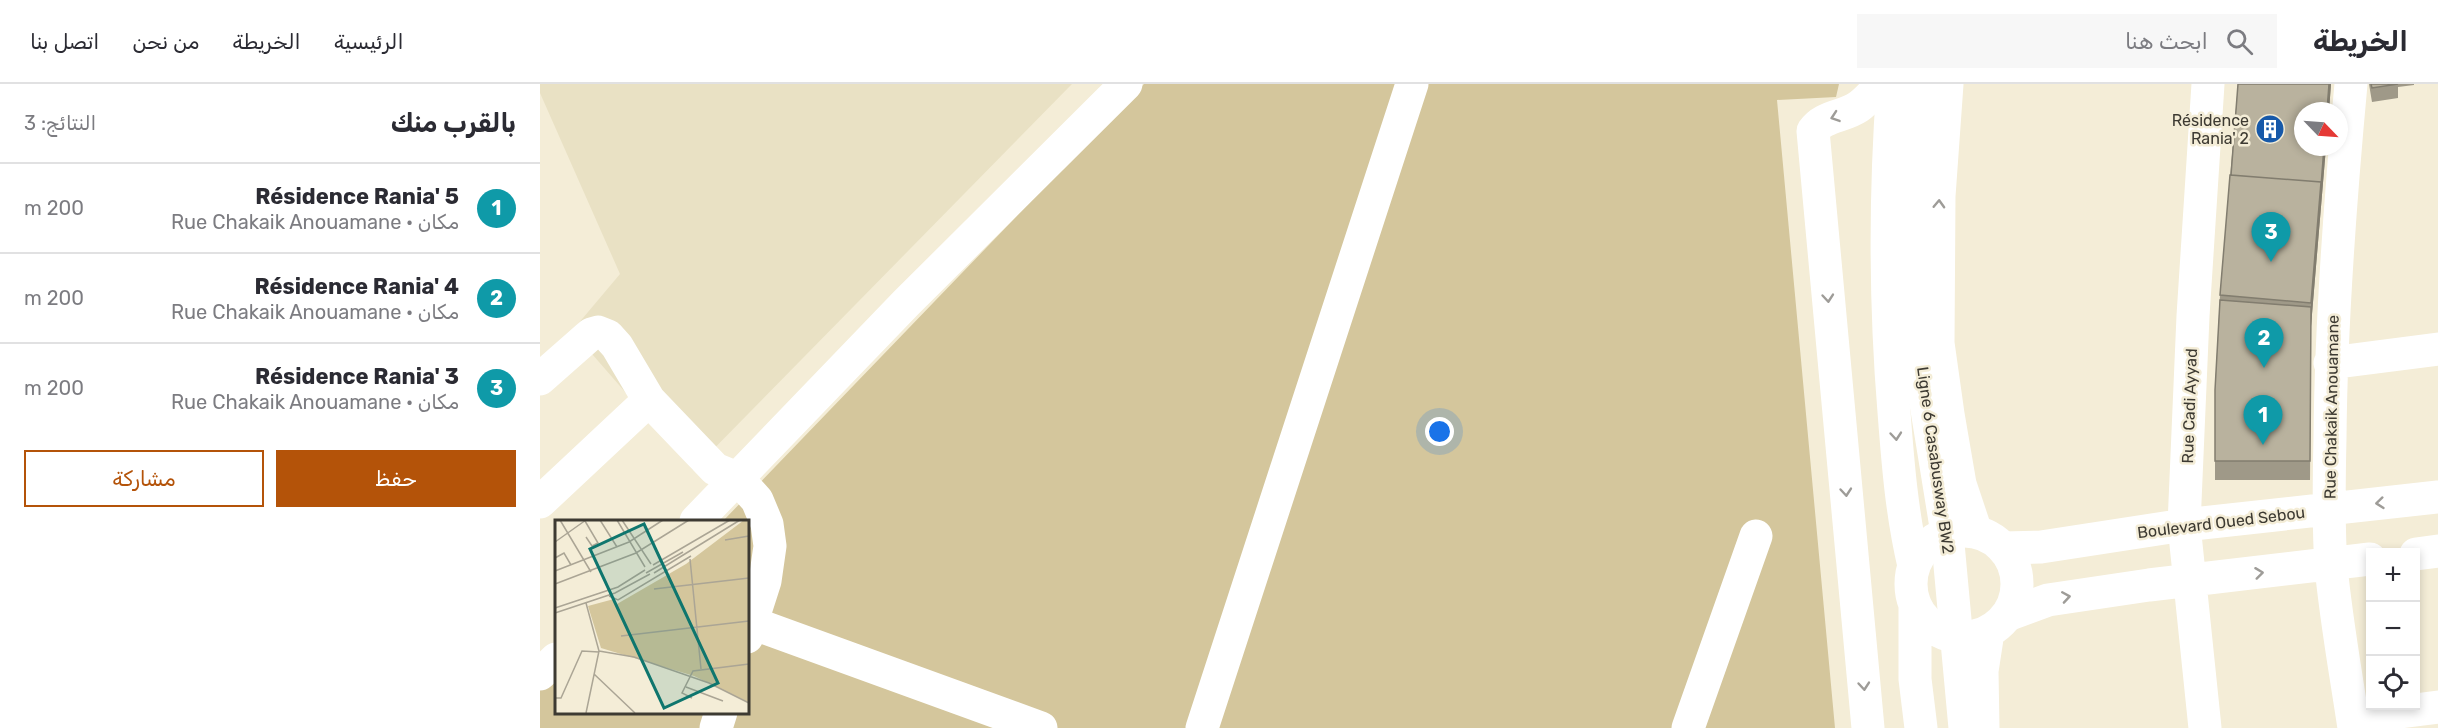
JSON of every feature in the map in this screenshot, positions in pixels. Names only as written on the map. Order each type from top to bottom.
[{"type":"street","points":[[697,520],[906,303],[1126,84]]},
{"type":"street","points":[[1202,728],[1412,84]]},
{"type":"street","points":[[1868,728],[1813,131],[1820,122],[1858,107],[1882,84]]},
{"type":"street","points":[[1893,84],[1887,211],[1891,374],[1900,491],[1914,566]]},
{"type":"street","name":"Ligne 6 Casabusway BW2","points":[[1908,84],[1901,151],[1909,372],[1953,535]]},
{"type":"street","name":"Ligne 6 Casabusway BW2","points":[[1923,84],[1916,154],[1922,379],[1953,535],[1975,629],[1965,728]]},
{"type":"street","points":[[1947,84],[1940,196],[1938,343],[1960,484],[1953,535]]},
{"type":"street","name":"Rue Cadi Ayyad","points":[[2205,728],[2184,525],[2193,316],[2208,84]]},
{"type":"street","name":"Rue Chakaik Anouamane","points":[[2351,84],[2340,201],[2330,363],[2329,508],[2331,564],[2353,723]]},
{"type":"street","points":[[540,379],[591,333],[598,332],[608,336],[617,346],[649,400],[715,469],[737,478],[757,500],[767,524],[770,546],[765,581],[749,630],[1041,728]]},
{"type":"street","points":[[2330,363],[2438,350]]},
{"type":"street","points":[[540,502],[649,400]]},
{"type":"street","name":"Boulevard Oued Sebou","points":[[2004,548],[2041,547],[2184,525],[2438,497]]},
{"type":"street","points":[[1921,728],[1915,679],[1915,604],[1911,585],[1914,566],[1919,555],[1953,535],[1995,540],[2011,557],[2018,579],[2017,591],[1975,629]]},
{"type":"street","points":[[1688,728],[1756,536]]},
{"type":"street","points":[[2420,553],[2438,551]]},
{"type":"street","points":[[1915,604],[1926,622],[1975,629],[2048,600],[2366,560]]},
{"type":"street","points":[[1975,629],[1982,671],[1983,728]]},
{"type":"street","name":"Ligne 6 Casabusway BW2","points":[[1950,728],[1975,629]]},
{"type":"street","points":[[540,674],[555,660]]},
{"type":"street","points":[[2353,723],[2438,707]]},
{"type":"street","points":[[716,728],[720,713]]},
{"type":"shaded area","points":[[540,84],[1072,84],[693,470],[572,331],[620,274],[540,93]]},
{"type":"shaded area","points":[[1144,84],[1839,84],[1836,97],[1777,100],[1835,728],[540,728],[540,682],[555,668],[555,713],[748,713],[748,520],[724,520]]},
{"type":"building","name":"Résidence Rania' 2","points":[[2238,84],[2329,84],[2328,102],[2294,102],[2294,156],[2323,156],[2321,186],[2321,182],[2231,175]]},
{"type":"building","points":[[2371,84],[2398,84],[2372,88]]},
{"type":"building","points":[[2230,175],[2321,182],[2311,303],[2220,295]]},
{"type":"building","points":[[2220,300],[2311,307],[2310,461],[2215,461],[2215,390]]},
{"type":"place","name":"Résidence Rania' 2","points":[[2270,129]]},
{"type":"place","name":"Résidence Rania' 3","points":[[2271,262]]},
{"type":"place","name":"Résidence Rania' 4","points":[[2264,368]]},
{"type":"place","name":"Résidence Rania' 5","points":[[2263,445]]}]
